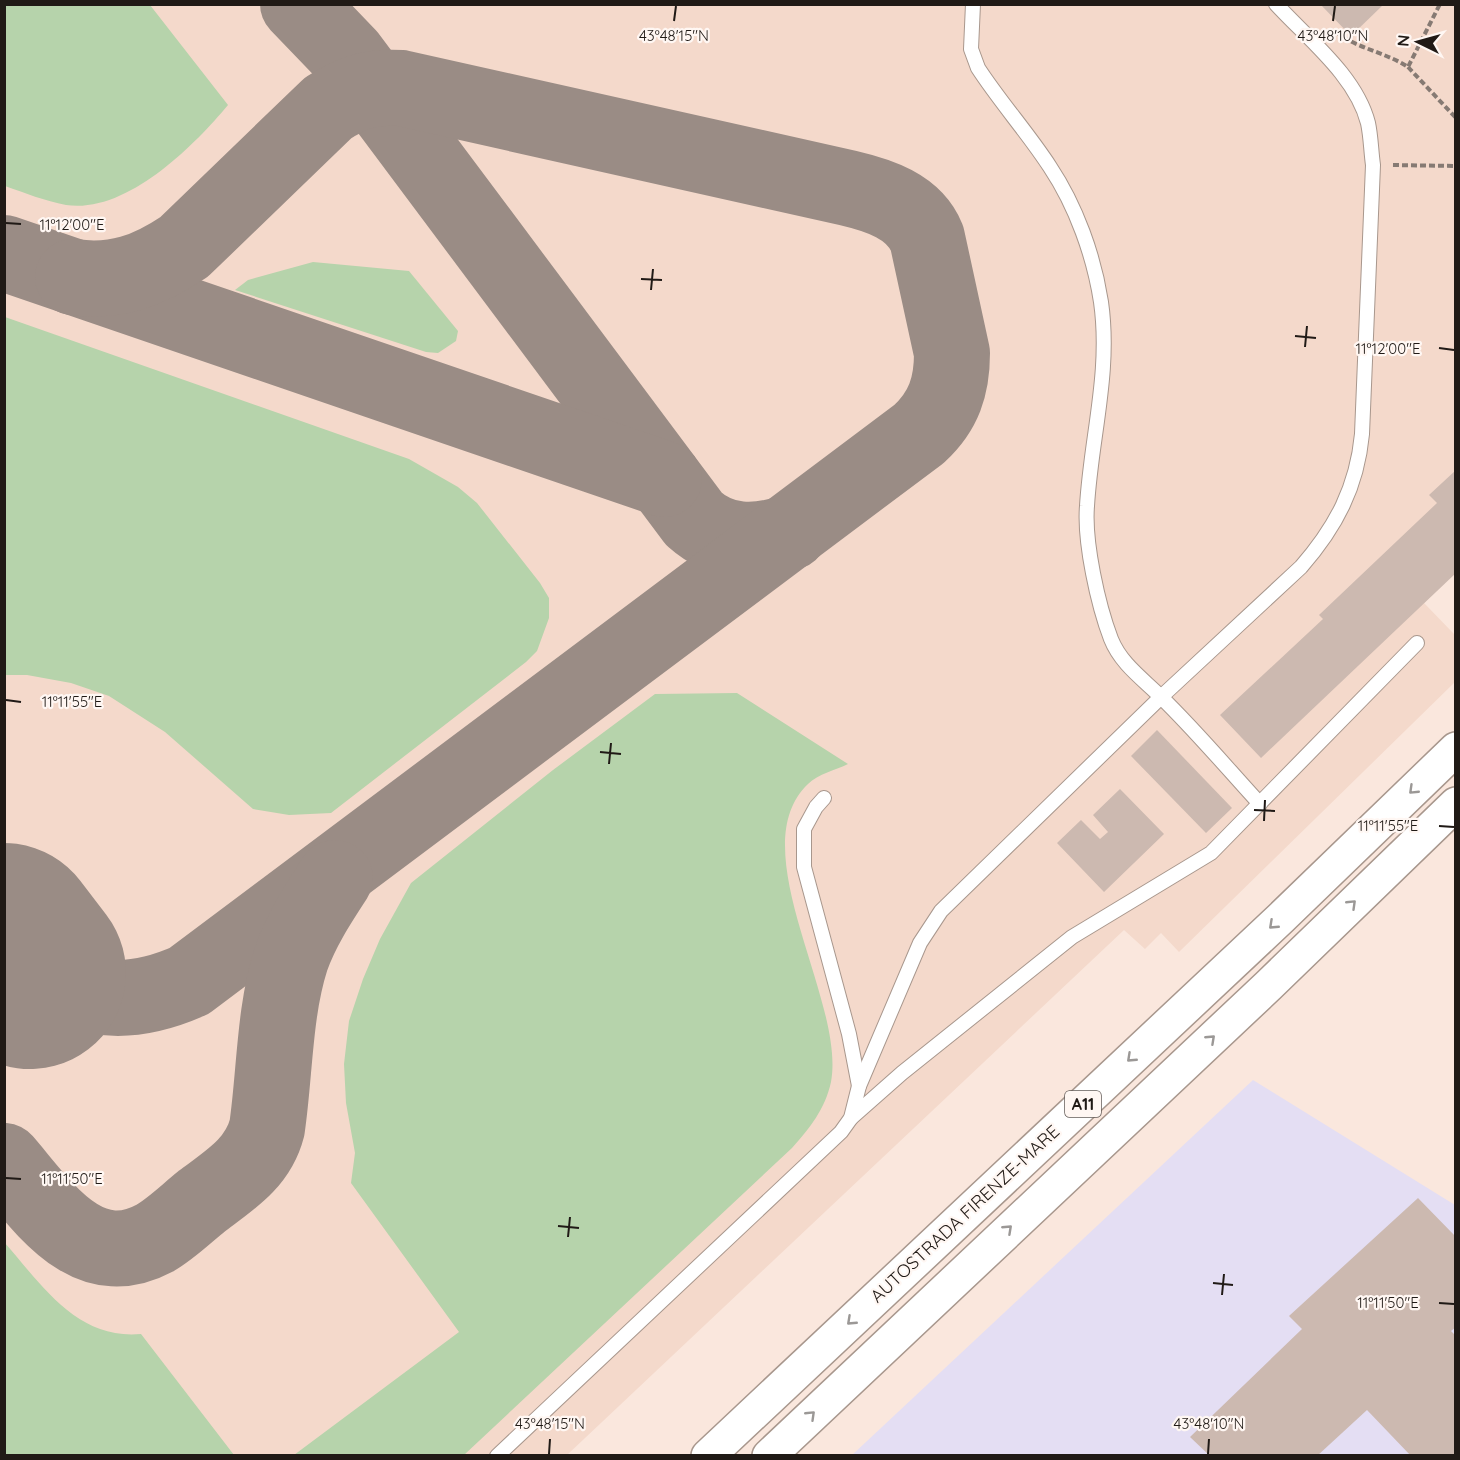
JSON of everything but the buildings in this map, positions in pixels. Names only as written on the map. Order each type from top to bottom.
[{"type":"highway","name":"AUTOSTRADA FIRENZE-MARE","points":[[708,1455],[1281,918],[1455,749]]},
{"type":"highway","name":"A11","points":[[769,1455],[1268,986],[1455,804]]},
{"type":"lane","points":[[973,4],[971,49],[978,68],[1060,184],[1076,215],[1101,303],[1103,376],[1087,504],[1089,547],[1111,639],[1127,664],[1161,697],[1260,804]]},
{"type":"lane","points":[[851,1118],[859,1086],[920,943],[932,923],[1161,697],[1301,567],[1331,528],[1352,487],[1359,463],[1362,434],[1372,165],[1368,123],[1355,93],[1276,4]]},
{"type":"lane","points":[[497,1455],[825,1149],[851,1118],[902,1073],[1072,937],[1211,853],[1417,643]]},
{"type":"lane","points":[[824,798],[816,807],[804,829],[804,867],[849,1034],[859,1086]]},
{"type":"path","points":[[1408,67],[1440,4]]},
{"type":"path","points":[[1329,25],[1347,41],[1394,58],[1408,67],[1455,118]]},
{"type":"path","points":[[1372,165],[1455,166]]},
{"type":"shaded area","points":[[5,5],[1455,5],[1455,573],[1424,603],[1455,635],[1455,682],[1179,952],[1161,933],[1145,949],[1124,930],[567,1455],[5,1456]]},
{"type":"shaded area","points":[[1253,1080],[1455,1205],[1455,1455],[851,1456]]},
{"type":"green space","points":[[5,4],[150,5],[228,105],[177,157],[156,174],[112,199],[89,205],[66,205],[5,186]]},
{"type":"green space","points":[[313,262],[409,271],[458,331],[456,341],[438,353],[426,352],[235,290],[248,280]]},
{"type":"green space","points":[[5,317],[409,459],[458,487],[477,503],[540,583],[549,598],[549,618],[537,651],[526,662],[331,813],[289,815],[253,809],[165,732],[109,696],[71,683],[27,675],[5,675]]},
{"type":"green space","points":[[737,693],[848,764],[808,784],[790,812],[785,846],[789,885],[824,1010],[832,1048],[831,1082],[821,1109],[792,1148],[464,1455],[294,1455],[459,1332],[351,1183],[355,1153],[346,1103],[344,1064],[349,1021],[380,939],[411,883],[553,770],[655,694]]},
{"type":"green space","points":[[4,1242],[47,1292],[80,1319],[118,1334],[141,1334],[234,1455],[5,1455]]},
{"type":"taxiway","points":[[298,4],[348,56],[694,519],[716,533],[740,539],[765,539],[790,532]]},
{"type":"taxiway","points":[[10,947],[53,979],[94,996],[116,998],[139,996],[163,991],[189,981],[919,434],[935,416],[945,397],[952,365],[952,353],[927,238],[913,218],[883,198],[848,188],[401,88],[363,91],[328,108],[184,247],[158,263],[118,276],[73,277]]},
{"type":"taxiway","points":[[4,253],[664,479]]},
{"type":"taxiway","points":[[4,1161],[34,1197],[68,1230],[87,1242],[108,1248],[130,1247],[155,1238],[242,1170],[257,1151],[267,1128],[278,1021],[291,959],[316,907],[335,878]]},
{"type":"runway","points":[[4,939],[30,973]]}]
